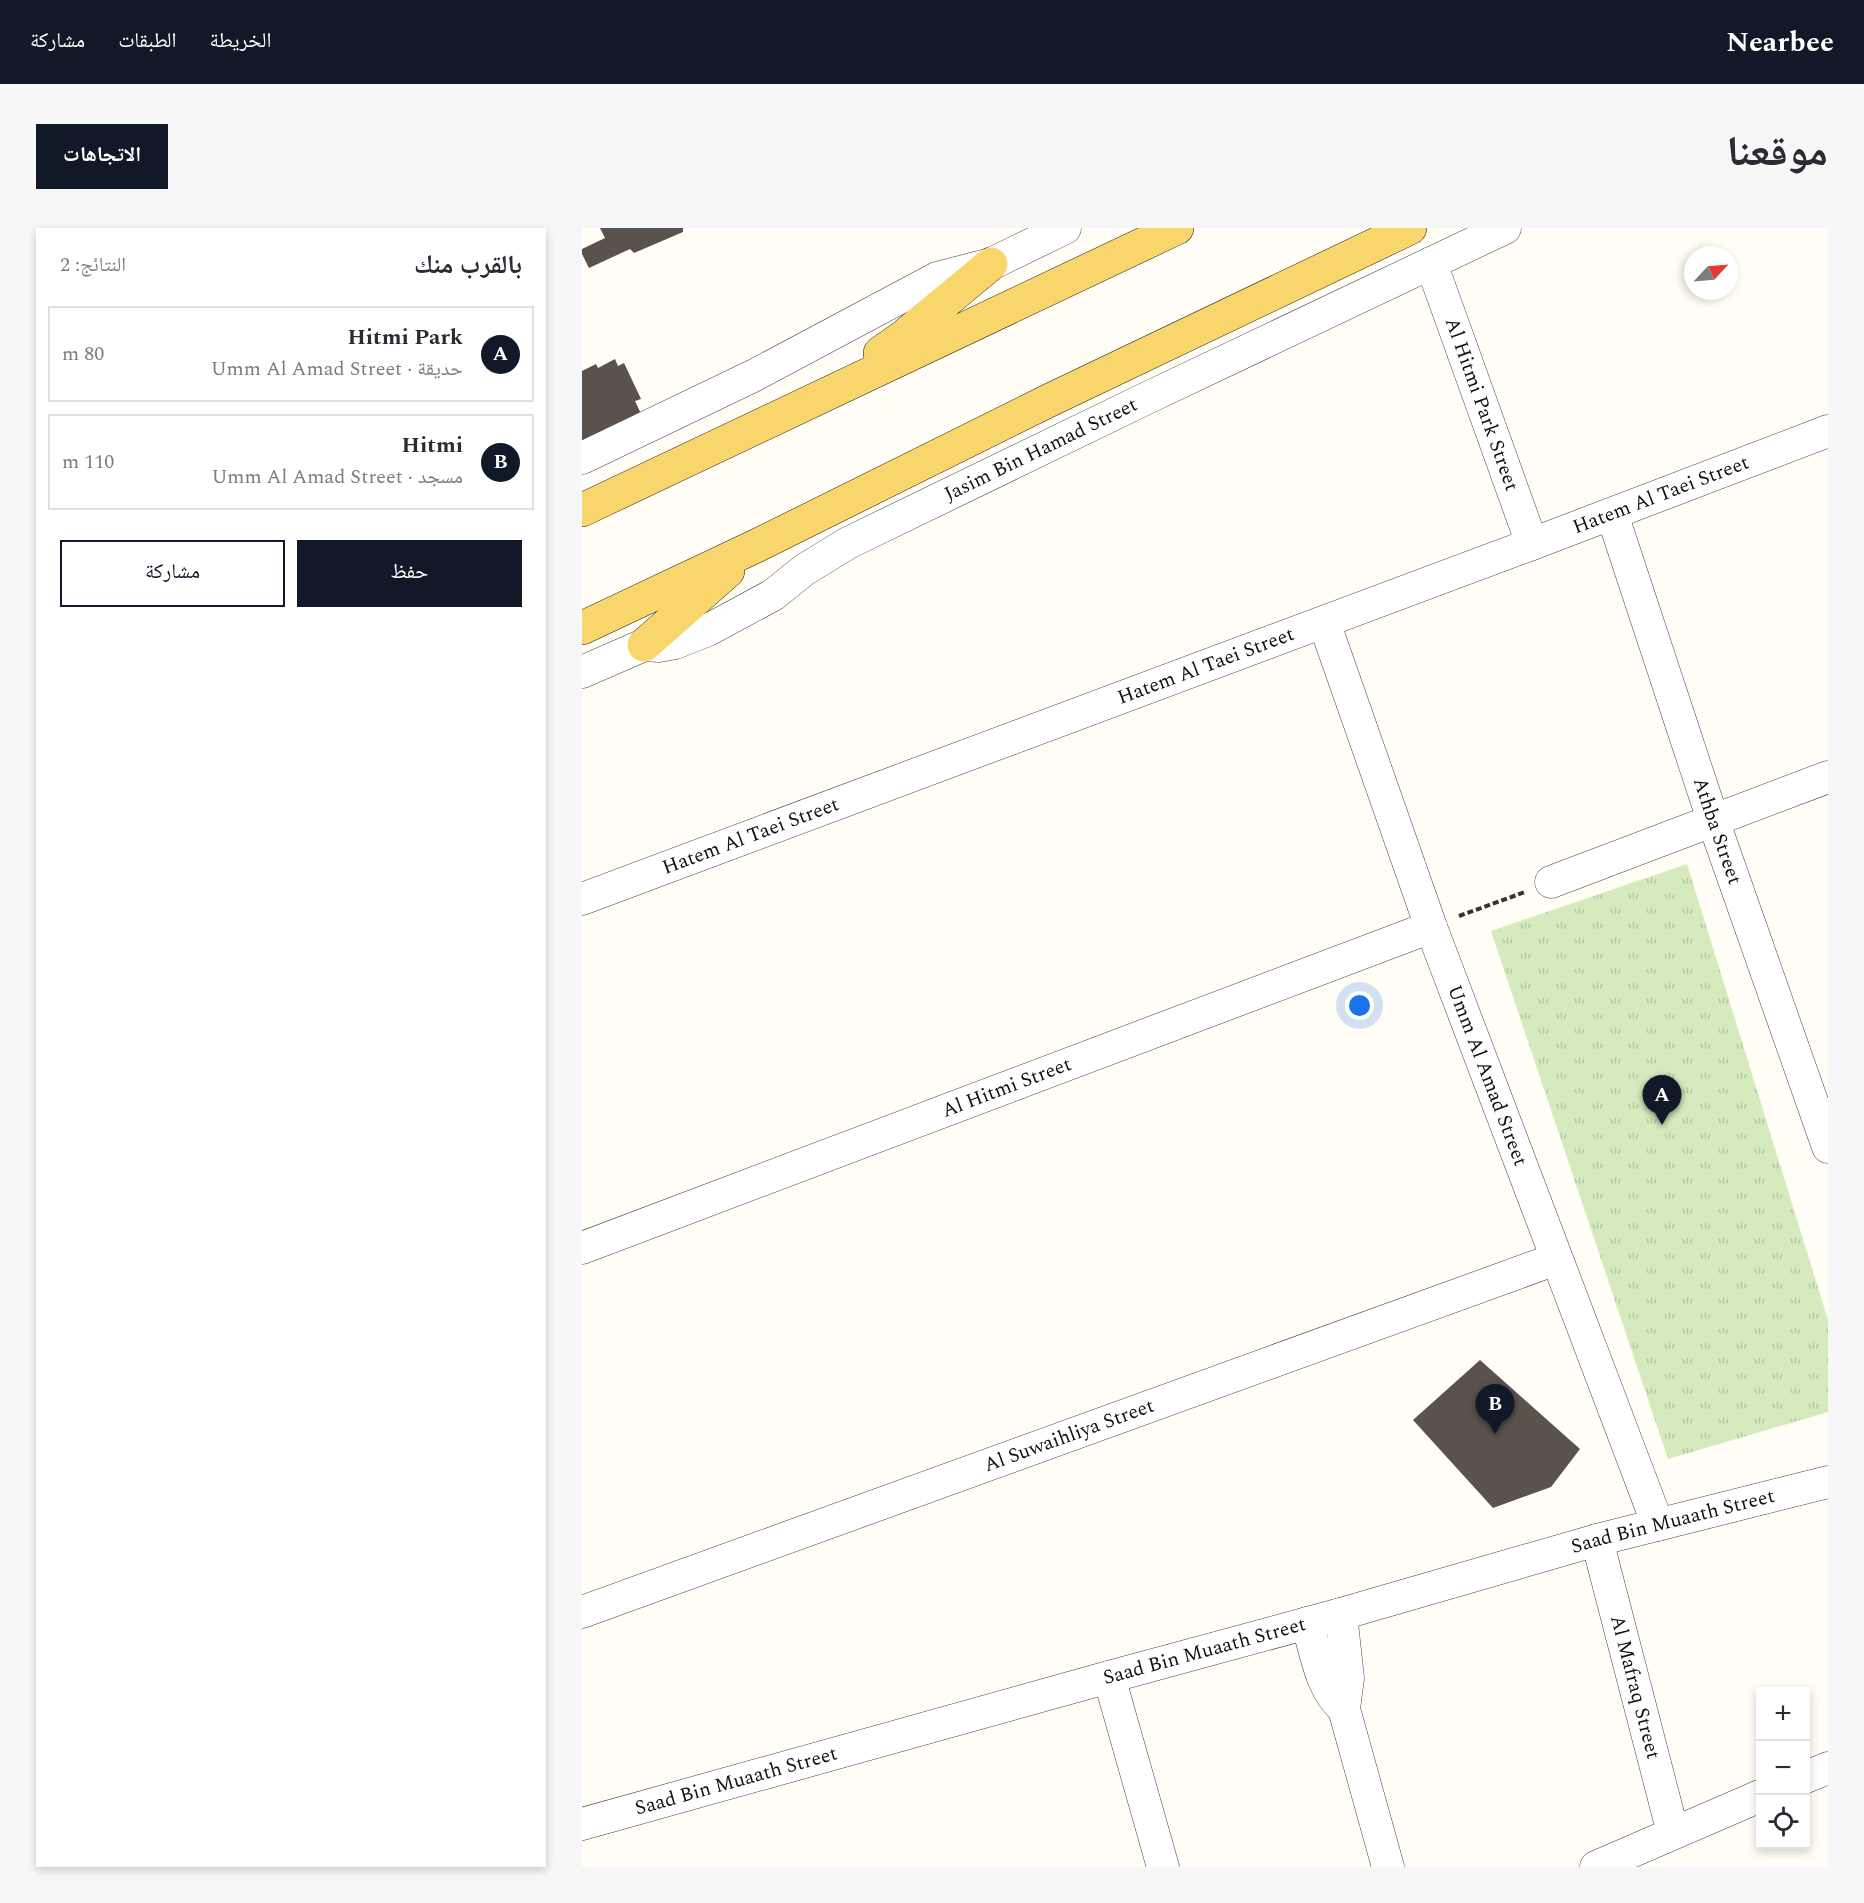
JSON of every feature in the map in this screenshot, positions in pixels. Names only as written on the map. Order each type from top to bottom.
[{"type":"main road","points":[[582,510],[1177,228]]},
{"type":"main road","name":"Jasim Bin Hamad Street","points":[[582,628],[756,546],[1050,400],[1410,228]]},
{"type":"main road","points":[[803,405],[903,336],[991,264]]},
{"type":"main road","points":[[644,645],[756,546]]},
{"type":"street","points":[[582,458],[755,375],[937,278],[991,264],[1065,228]]},
{"type":"street","name":"Jasim Bin Hamad Street","points":[[582,672],[644,645],[659,646],[675,643],[708,630],[773,595],[804,570],[848,543],[1505,228]]},
{"type":"street","name":"Al Hitmi Park Street","points":[[1431,263],[1532,544]]},
{"type":"street","name":"Hatem Al Taei Street","points":[[582,899],[1828,431]]},
{"type":"street","name":"Athba Street","points":[[1612,514],[1713,820],[1828,1147]]},
{"type":"street","name":"Umm Al Amad Street","points":[[1324,622],[1431,927],[1658,1525]]},
{"type":"street","points":[[1551,882],[1828,777]]},
{"type":"street","name":"Al Hitmi Street","points":[[582,1248],[1431,927]]},
{"type":"street","name":"Al Suwaihliya Street","points":[[582,1612],[1556,1258]]},
{"type":"street","name":"Saad Bin Muaath Street","points":[[582,1824],[1341,1614],[1597,1540],[1828,1482]]},
{"type":"street","name":"Al Mafraq Street","points":[[1597,1540],[1673,1833]]},
{"type":"street","points":[[1341,1614],[1348,1677],[1344,1709],[1389,1867]]},
{"type":"street","points":[[1307,1623],[1325,1684],[1335,1702],[1344,1709]]},
{"type":"street","points":[[1109,1677],[1163,1867]]},
{"type":"street","points":[[1810,1775],[1828,1768]]},
{"type":"street","points":[[1596,1867],[1756,1798]]},
{"type":"path","points":[[1431,927],[1551,882]]},
{"type":"green space","points":[[1687,864],[1828,1320],[1828,1412],[1668,1459],[1491,931]]},
{"type":"building","points":[[600,228],[683,228],[683,232],[634,253],[630,249],[589,268],[582,249],[605,238]]},
{"type":"building","points":[[615,359],[618,366],[624,363],[641,399],[635,401],[643,418],[582,447],[582,371],[596,364],[598,368]]},
{"type":"building","points":[[1480,1360],[1580,1449],[1551,1487],[1493,1508],[1413,1420]]},
{"type":"place","name":"Hitmi Park","points":[[1662,1125]]},
{"type":"place","name":"Hitmi","points":[[1495,1434]]}]
